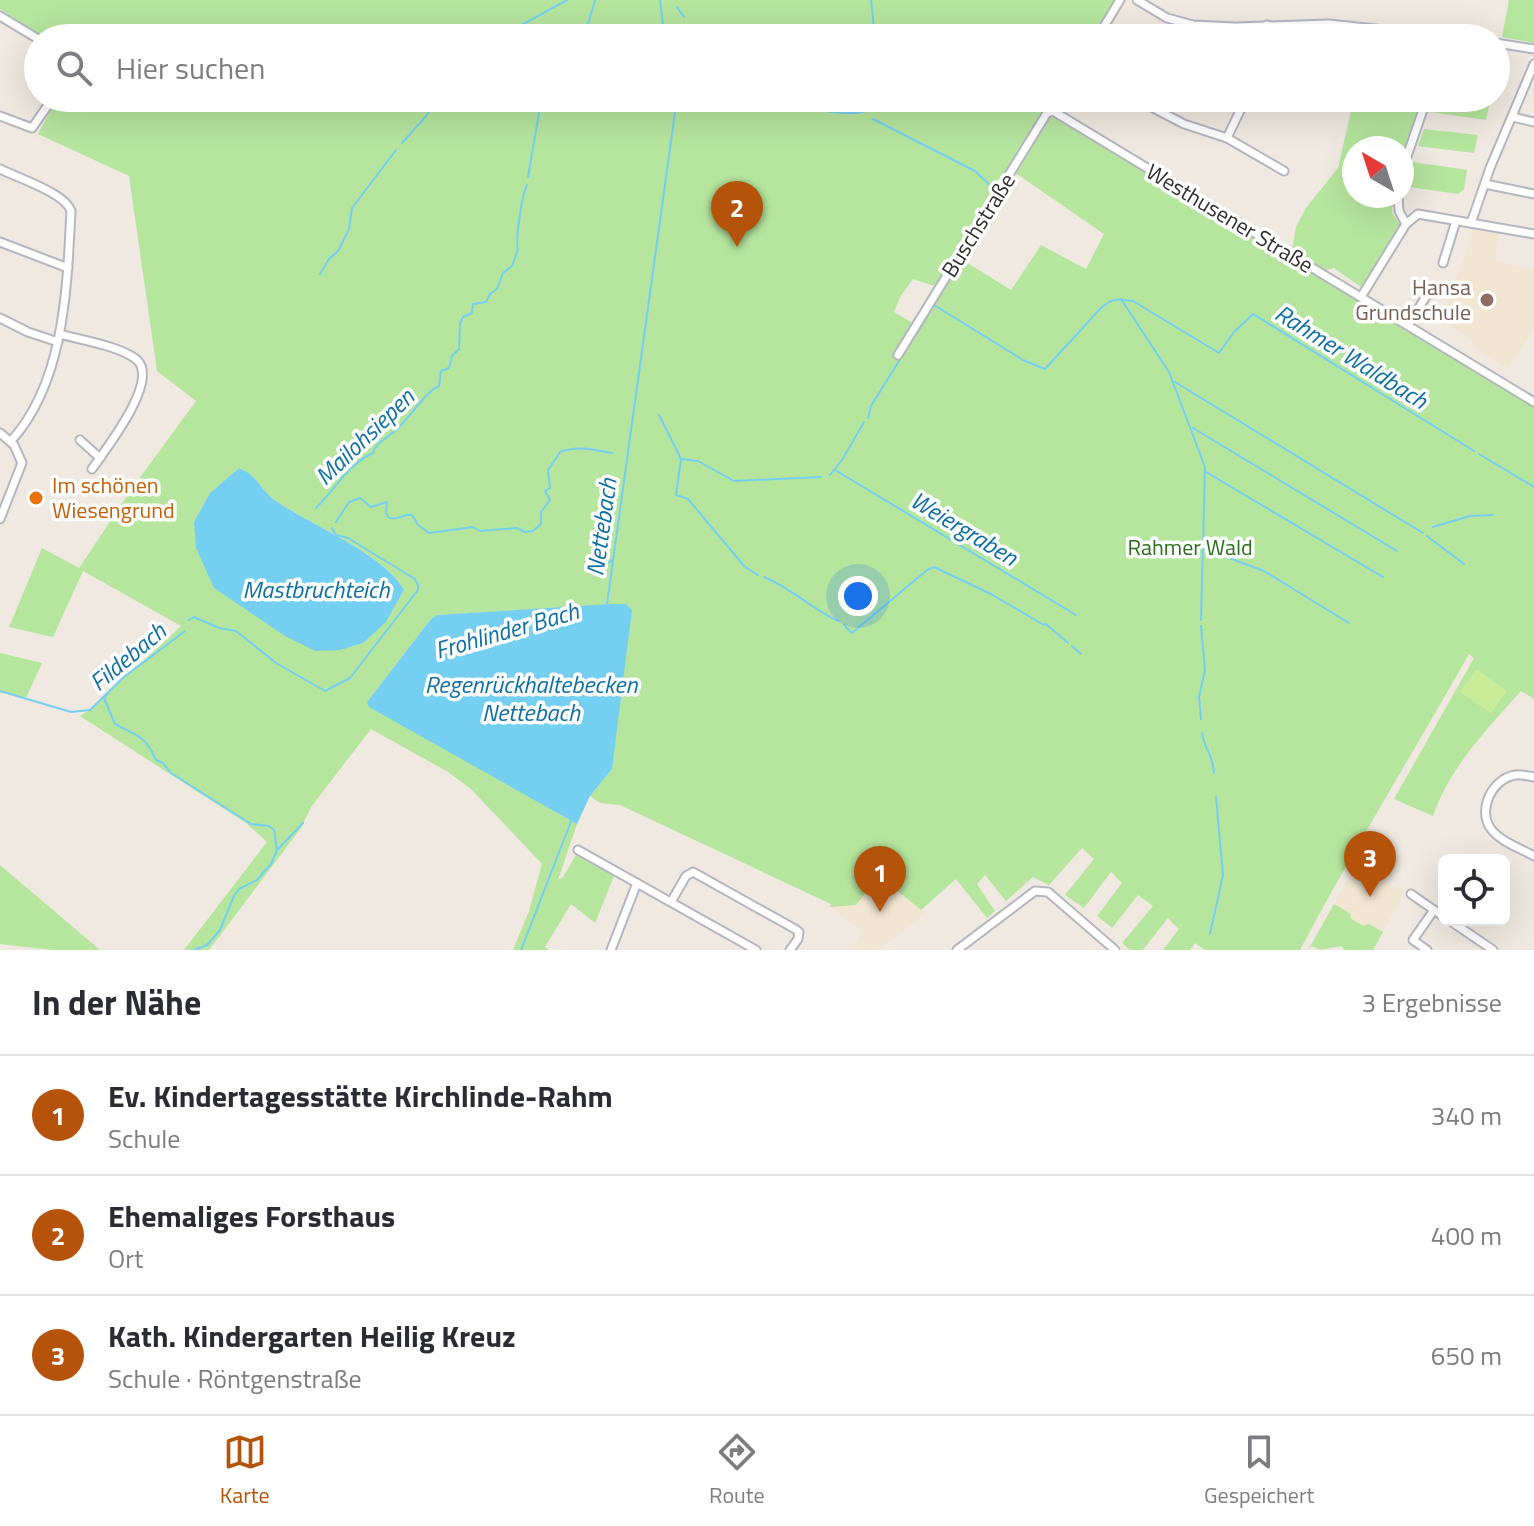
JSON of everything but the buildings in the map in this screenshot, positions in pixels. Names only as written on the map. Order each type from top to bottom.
[{"type":"street","points":[[1105,24],[1120,0]]},
{"type":"street","points":[[1137,0],[1167,18],[1196,24]]},
{"type":"street","points":[[0,16],[24,31]]},
{"type":"street","points":[[1510,45],[1534,49]]},
{"type":"street","points":[[1471,223],[1534,64]]},
{"type":"street","points":[[0,116],[29,129],[43,112]]},
{"type":"street","name":"Buschstraße","points":[[898,355],[1050,112]]},
{"type":"street","name":"Westhusener Straße","points":[[1055,112],[1534,402]]},
{"type":"street","points":[[1161,112],[1184,124],[1227,138],[1284,171]]},
{"type":"street","points":[[1227,138],[1239,112]]},
{"type":"street","points":[[1414,136],[1422,112]]},
{"type":"street","points":[[1512,117],[1534,122]]},
{"type":"street","points":[[0,169],[60,197],[70,206],[68,268],[59,338],[33,406],[11,441]]},
{"type":"street","points":[[1485,184],[1534,194]]},
{"type":"street","points":[[1399,208],[1406,224]]},
{"type":"street","points":[[1399,211],[1534,234]]},
{"type":"street","points":[[1361,297],[1406,224],[1418,214]]},
{"type":"street","points":[[1443,263],[1456,221]]},
{"type":"street","points":[[0,242],[68,268]]},
{"type":"street","points":[[1408,325],[1432,287]]},
{"type":"street","points":[[0,318],[28,332],[119,351],[139,361],[143,370],[138,397],[92,469]]},
{"type":"street","points":[[0,433],[11,441],[22,463],[0,519]]},
{"type":"street","points":[[80,440],[100,458]]},
{"type":"street","points":[[1534,777],[1516,775],[1499,782],[1490,794],[1485,811],[1488,825],[1499,838],[1534,856]]},
{"type":"street","points":[[578,850],[756,950]]},
{"type":"street","points":[[671,902],[686,876],[693,872],[799,932],[790,950]]},
{"type":"street","points":[[614,949],[637,883]]},
{"type":"street","points":[[957,950],[1041,889],[1115,950]]},
{"type":"street","points":[[1411,894],[1438,913]]},
{"type":"street","points":[[1427,950],[1413,940],[1434,910]]},
{"type":"street","points":[[1458,926],[1493,950]]},
{"type":"shaded area","name":"Hansa Grundschule","points":[[1474,229],[1499,233],[1495,260],[1532,270],[1534,267],[1534,328],[1508,369],[1475,349],[1472,340],[1442,320]]},
{"type":"shaded area","points":[[1353,870],[1405,891],[1383,932],[1349,918],[1351,914],[1334,904]]},
{"type":"shaded area","points":[[879,876],[926,914],[877,950],[855,950],[852,948],[863,932],[830,907],[856,905]]},
{"type":"green space","points":[[0,0],[1115,0],[1101,24],[24,24],[0,9]]},
{"type":"green space","points":[[1509,0],[1534,0],[1534,43],[1510,38],[1510,24],[1504,24]]},
{"type":"green space","name":"Rahmer Wald","points":[[50,112],[1050,112],[1534,405],[1534,699],[1521,691],[1495,720],[1459,765],[1433,816],[1394,799],[1474,658],[1469,654],[1300,950],[1205,950],[1195,943],[1190,950],[1163,950],[1179,929],[1168,918],[1143,950],[1130,950],[1122,943],[1153,906],[1138,895],[1112,928],[1097,916],[1122,883],[1111,872],[1084,908],[1065,895],[1094,859],[1082,848],[1049,885],[1033,877],[1006,901],[985,875],[977,884],[995,911],[987,918],[956,879],[921,910],[879,876],[856,905],[830,907],[831,904],[620,805],[600,803],[590,796],[612,769],[626,604],[437,615],[367,702],[577,824],[558,880],[576,855],[614,876],[595,923],[571,904],[545,947],[549,950],[513,950],[529,911],[542,864],[471,789],[448,772],[371,729],[209,950],[184,950],[267,842],[246,823],[80,716],[181,626],[83,571],[53,637],[9,627],[42,548],[79,568],[196,401],[157,371],[129,176],[38,134]],"holes":[[[1013,174],[1104,234],[1086,269],[1041,245],[1011,290],[961,259]],[[913,279],[937,287],[914,324],[894,312]],[[239,468],[251,475],[276,501],[364,552],[394,577],[404,590],[386,622],[214,588],[194,522],[210,493]]]},
{"type":"green space","points":[[1351,112],[1418,112],[1411,136],[1345,136]]},
{"type":"green space","points":[[1430,112],[1488,112],[1486,120]]},
{"type":"green space","points":[[1424,129],[1478,135],[1474,153],[1418,146]]},
{"type":"green space","points":[[1342,150],[1342,208],[1392,208],[1392,213],[1400,224],[1361,287],[1334,268],[1323,271],[1292,250],[1296,227],[1306,208],[1338,168]]},
{"type":"green space","points":[[1414,162],[1467,170],[1464,189],[1458,194],[1414,188]]},
{"type":"green space","points":[[0,653],[42,663],[26,698],[2,691],[0,694]]},
{"type":"green space","points":[[1476,669],[1507,691],[1491,713],[1460,692]]},
{"type":"green space","points":[[0,865],[100,950],[52,950],[0,944]]},
{"type":"green space","points":[[1334,904],[1363,926],[1369,924],[1383,932],[1373,950],[1345,950],[1341,946],[1320,950],[1312,946],[1308,950]]},
{"type":"water","name":"Mastbruchteich","points":[[239,468],[251,475],[276,501],[364,552],[394,577],[404,590],[386,622],[363,643],[340,650],[315,651],[285,636],[214,588],[196,548],[194,522],[210,493]]},
{"type":"water","name":"Regenrückhaltebecken Nettebach","points":[[626,604],[632,610],[612,769],[590,796],[577,824],[369,707],[367,702],[437,615]]},
{"type":"waterway","points":[[523,24],[567,0]]},
{"type":"waterway","name":"Mailohsiepen","points":[[588,24],[595,0]]},
{"type":"waterway","name":"Nettebach","points":[[660,0],[663,24]]},
{"type":"waterway","points":[[871,0],[874,24]]},
{"type":"waterway","points":[[677,7],[684,17]]},
{"type":"waterway","points":[[402,143],[429,112]]},
{"type":"waterway","name":"Mailohsiepen","points":[[528,177],[540,112]]},
{"type":"waterway","name":"Nettebach","points":[[607,604],[675,112]]},
{"type":"waterway","points":[[832,112],[863,112]]},
{"type":"waterway","points":[[873,119],[975,171],[994,189]]},
{"type":"waterway","points":[[320,274],[338,251],[349,229],[352,208],[396,150]]},
{"type":"waterway","name":"Mailohsiepen","points":[[316,508],[349,470],[373,453],[379,443],[439,386],[441,371],[449,368],[452,356],[459,349],[463,317],[472,313],[473,304],[486,302],[497,289],[503,273],[512,266],[518,250],[517,237],[527,185]]},
{"type":"waterway","name":"Rahmer Waldbach","points":[[868,418],[871,406],[934,305],[1023,360],[1045,369],[1100,309],[1108,302],[1119,299],[1133,301],[1219,353],[1234,332],[1253,314],[1474,451]]},
{"type":"waterway","points":[[1121,299],[1169,372],[1205,467],[1201,620]]},
{"type":"waterway","points":[[1175,382],[1423,533]]},
{"type":"waterway","points":[[659,415],[681,459],[676,495],[688,499],[745,567],[758,575]]},
{"type":"waterway","name":"Rahmer Waldbach","points":[[830,475],[864,422]]},
{"type":"waterway","points":[[1193,428],[1397,551]]},
{"type":"waterway","name":"Fildebach","points":[[336,522],[349,502],[360,498],[371,507],[387,502],[388,517],[394,519],[412,515],[418,525],[429,533],[473,527],[480,531],[517,528],[525,532],[533,531],[541,524],[541,512],[550,500],[545,491],[550,488],[548,470],[560,452],[580,448],[612,453]]},
{"type":"waterway","name":"Rahmer Waldbach","points":[[1479,454],[1534,487]]},
{"type":"waterway","name":"Rahmer Waldbach","points":[[681,459],[698,461],[734,481],[821,477]]},
{"type":"waterway","name":"Weiergraben","points":[[835,470],[1076,615]]},
{"type":"waterway","points":[[1206,472],[1383,577]]},
{"type":"waterway","points":[[1433,527],[1470,516],[1493,515]]},
{"type":"waterway","name":"Fildebach","points":[[189,620],[194,617],[219,628],[236,631],[276,663],[325,691],[350,678],[418,590],[418,585],[415,579],[348,538],[336,535],[332,528]]},
{"type":"waterway","points":[[1427,536],[1464,564]]},
{"type":"waterway","points":[[1205,549],[1264,571],[1349,623]]},
{"type":"waterway","points":[[603,569],[613,559]]},
{"type":"waterway","points":[[844,625],[852,633],[934,567],[1046,624],[1068,643]]},
{"type":"waterway","points":[[764,577],[838,621]]},
{"type":"waterway","points":[[1201,626],[1205,670],[1199,697],[1201,719]]},
{"type":"waterway","name":"Fildebach","points":[[0,691],[71,712],[90,710],[124,677],[185,631]]},
{"type":"waterway","points":[[1072,646],[1081,654]]},
{"type":"waterway","points":[[108,693],[104,698],[115,724],[144,741],[156,760],[171,773],[251,824],[269,826],[274,830],[277,850]]},
{"type":"waterway","points":[[1202,733],[1214,773]]},
{"type":"waterway","points":[[1210,934],[1223,875],[1216,797]]},
{"type":"waterway","name":"Nettebach","points":[[521,950],[572,819]]},
{"type":"waterway","name":"Frohlinder Bach","points":[[194,950],[207,945],[220,930],[239,889],[257,880],[271,864],[277,850],[303,823]]},
{"type":"place","name":"Ehemaliges Forsthaus","points":[[737,247]]},
{"type":"place","name":"Hansa Grundschule","points":[[1487,300]]},
{"type":"place","name":"Im schönen Wiesengrund","points":[[36,498]]},
{"type":"place","name":"Kath. Kindergarten Heilig Kreuz","points":[[1370,897]]},
{"type":"place","name":"Ev. Kindertagesstätte Kirchlinde-Rahm","points":[[880,912]]}]
